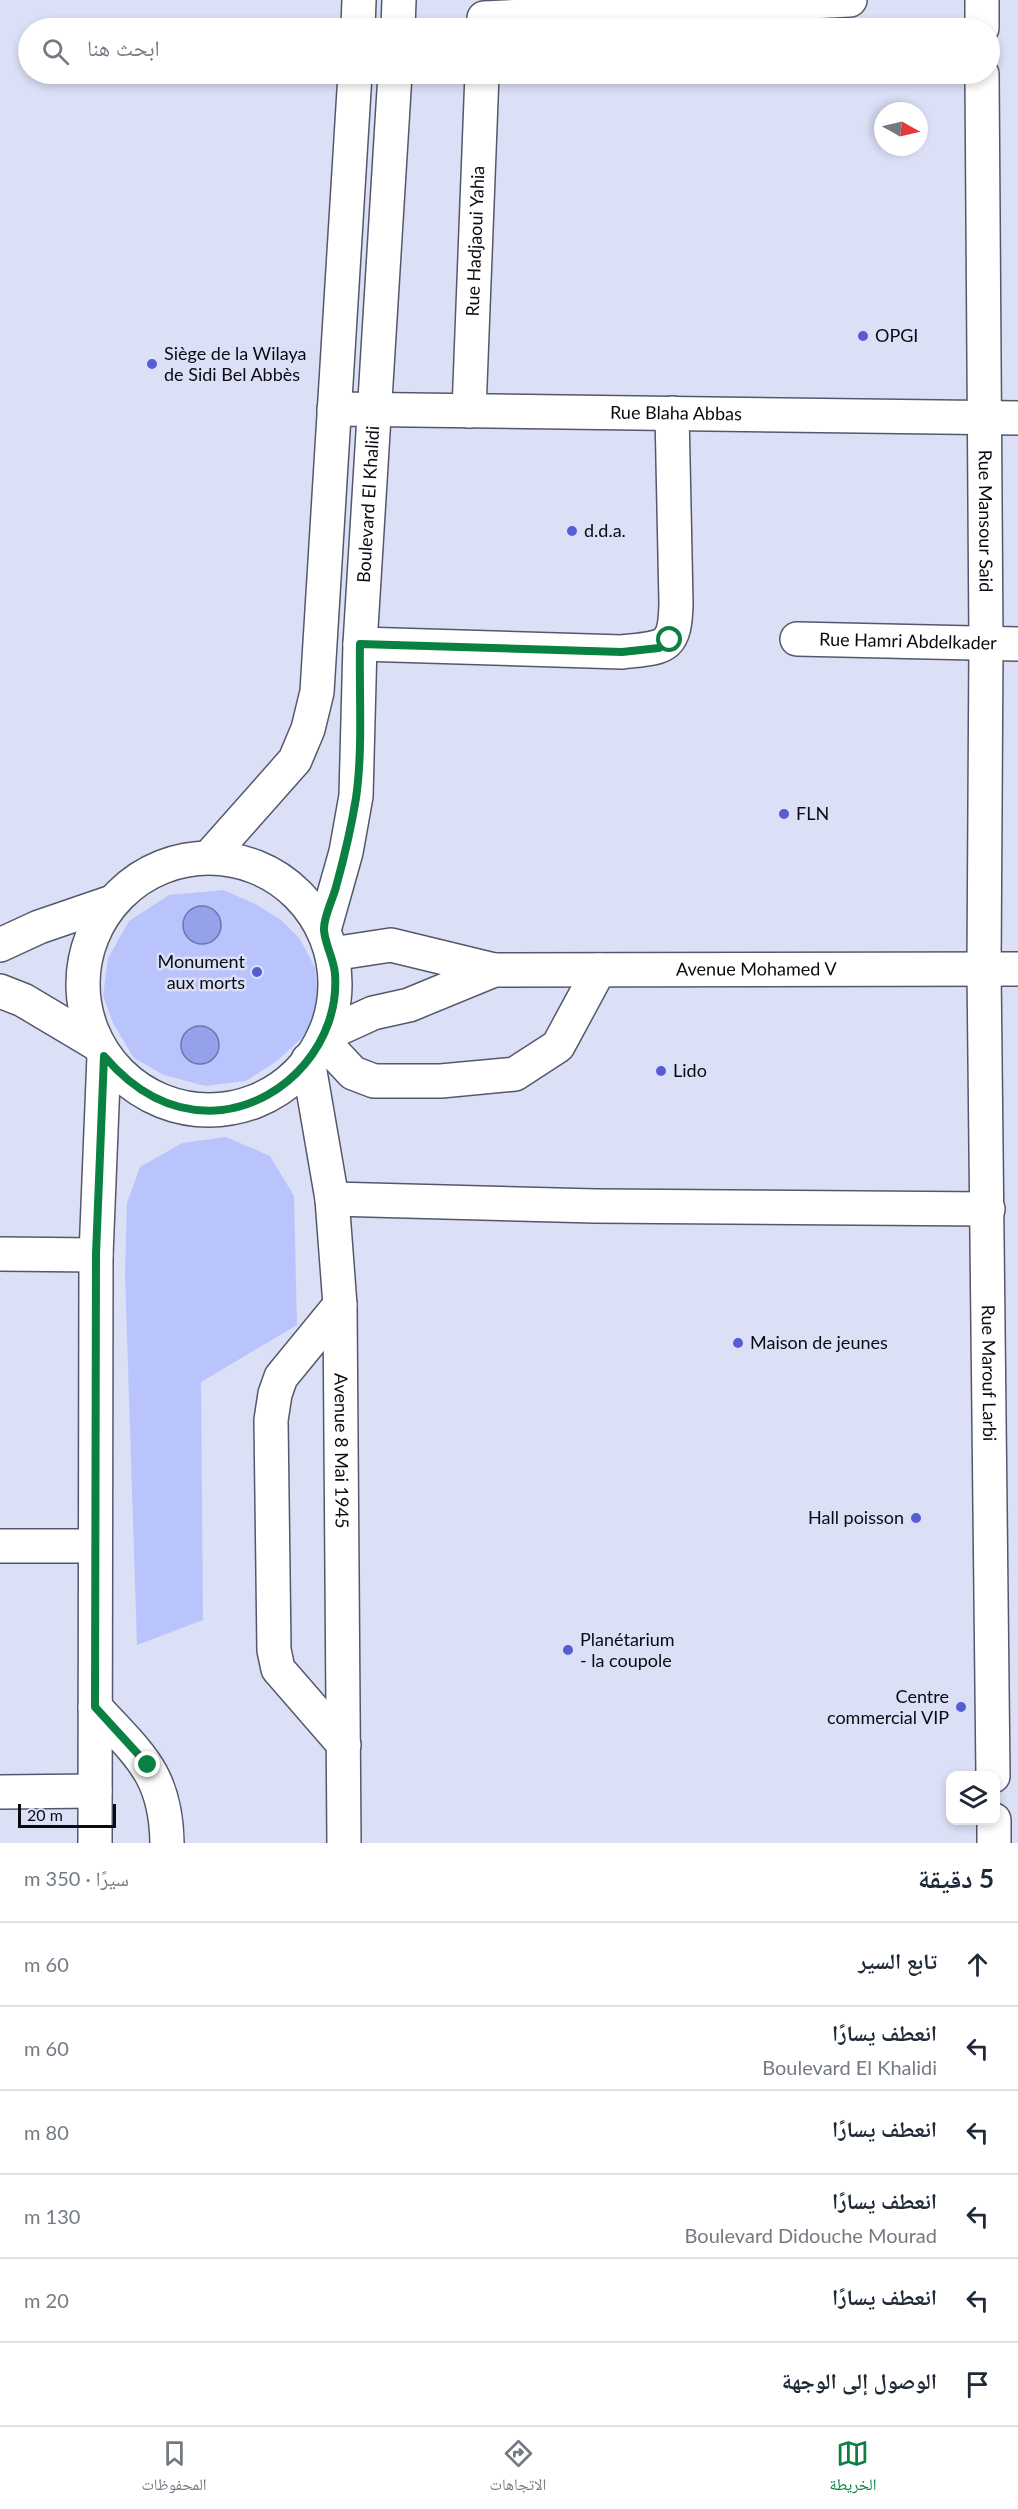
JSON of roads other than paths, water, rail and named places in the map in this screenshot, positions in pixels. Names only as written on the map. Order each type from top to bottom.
[{"type":"main road","points":[[359,18],[360,0]]},
{"type":"main road","points":[[398,18],[399,0]]},
{"type":"main road","points":[[484,16],[850,0]]},
{"type":"main road","points":[[982,0],[982,18]]},
{"type":"main road","points":[[210,856],[295,760],[308,729],[318,692],[354,84]]},
{"type":"main road","name":"Boulevard El Khalidi","points":[[328,942],[356,796],[360,644],[394,84]]},
{"type":"main road","name":"Rue Hadjaoui Yahia","points":[[469,411],[482,84]]},
{"type":"main road","name":"Rue Mansour Said","points":[[982,84],[983,417],[1002,644],[984,969]]},
{"type":"main road","name":"Rue Blaha Abbas","points":[[334,409],[1018,418]]},
{"type":"main road","points":[[360,644],[622,652],[659,648],[670,640],[676,622],[672,413]]},
{"type":"main road","name":"Rue Hamri Abdelkader","points":[[797,639],[1002,644]]},
{"type":"main road","points":[[318,1045],[335,995],[328,942],[309,905],[265,869],[238,860],[210,856],[173,862],[140,877],[112,902],[98,922],[88,946],[82,970],[87,1021],[101,1050],[120,1075],[147,1094],[185,1109],[210,1111],[235,1108],[259,1100],[284,1085],[318,1045],[373,1013],[409,1005],[494,970]]},
{"type":"main road","points":[[0,945],[39,927],[112,902]]},
{"type":"main road","points":[[328,942],[391,945],[494,970]]},
{"type":"main road","name":"Rue Marouf Larbi","points":[[984,969],[988,1209],[1005,1525],[993,1771]]},
{"type":"main road","name":"Avenue Mohamed V","points":[[494,970],[1018,969]]},
{"type":"main road","points":[[318,1045],[353,1073],[374,1081],[441,1081],[515,1074],[558,1046],[599,970]]},
{"type":"main road","points":[[0,991],[23,1000],[101,1050]]},
{"type":"main road","name":"Avenue 8 Mai 1945","points":[[318,1045],[340,1305],[344,1843]]},
{"type":"main road","points":[[95,1843],[96,1254],[101,1050]]},
{"type":"main road","points":[[332,1199],[595,1206],[988,1209]]},
{"type":"main road","points":[[0,1254],[96,1254]]},
{"type":"main road","points":[[340,1305],[281,1377],[271,1420],[278,1669],[344,1745]]},
{"type":"main road","points":[[0,1546],[95,1546]]},
{"type":"main road","points":[[95,1707],[148,1765],[160,1791],[164,1807],[167,1843]]},
{"type":"main road","points":[[0,1792],[95,1791]]},
{"type":"main road","points":[[994,1825],[994,1843]]},
{"type":"place","name":"OPGI","points":[[863,336]]},
{"type":"place","name":"Siège de la Wilaya de Sidi Bel Abbès","points":[[152,364]]},
{"type":"place","name":"d.d.a.","points":[[572,531]]},
{"type":"place","name":"FLN","points":[[784,814]]},
{"type":"place","name":"Monument aux morts","points":[[257,972]]},
{"type":"place","name":"Lido","points":[[661,1071]]},
{"type":"place","name":"Maison de jeunes","points":[[738,1343]]},
{"type":"place","name":"Hall poisson","points":[[916,1518]]},
{"type":"place","name":"Planétarium - la coupole","points":[[568,1650]]},
{"type":"place","name":"Centre commercial VIP","points":[[961,1707]]}]
